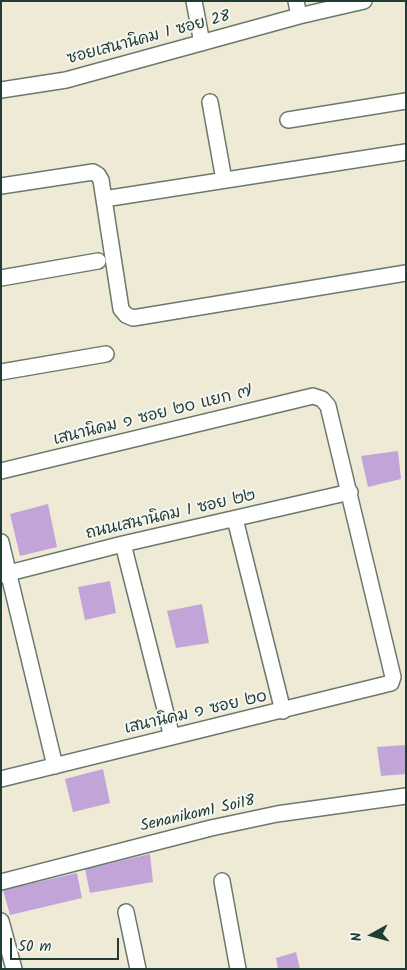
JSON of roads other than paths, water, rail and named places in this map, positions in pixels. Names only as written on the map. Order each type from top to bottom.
[{"type":"street","points":[[194,1],[202,43]]},
{"type":"street","name":"ซอยเสนานิคม 1 ซอย 28","points":[[1,90],[66,80],[202,43],[298,9],[364,1]]},
{"type":"street","points":[[210,102],[224,180]]},
{"type":"street","points":[[288,120],[406,102]]},
{"type":"street","points":[[104,199],[406,152]]},
{"type":"street","points":[[1,186],[93,172],[102,180],[121,309],[126,315],[133,318],[406,273]]},
{"type":"street","points":[[1,278],[98,261]]},
{"type":"street","points":[[1,372],[106,354]]},
{"type":"street","name":"เสนานิคม ๑ ซอย ๒๐ แยก ๗","points":[[1,471],[313,396],[322,399],[328,406],[350,492]]},
{"type":"street","name":"ถนนเสนานิคม 1 ซอย ๒๒","points":[[4,574],[123,544],[350,492]]},
{"type":"street","name":"เสนานิคม ๑ ซอย ๒๐","points":[[1,779],[391,683],[393,677],[350,492]]},
{"type":"street","points":[[235,519],[283,711]]},
{"type":"street","points":[[1,542],[4,574],[55,766]]},
{"type":"street","points":[[123,544],[172,737]]},
{"type":"street","name":"Senanikom1 Soi18","points":[[1,882],[277,814],[406,796]]},
{"type":"street","points":[[222,881],[238,969]]},
{"type":"street","points":[[126,912],[138,969]]},
{"type":"street","points":[[1,922],[14,969]]}]
